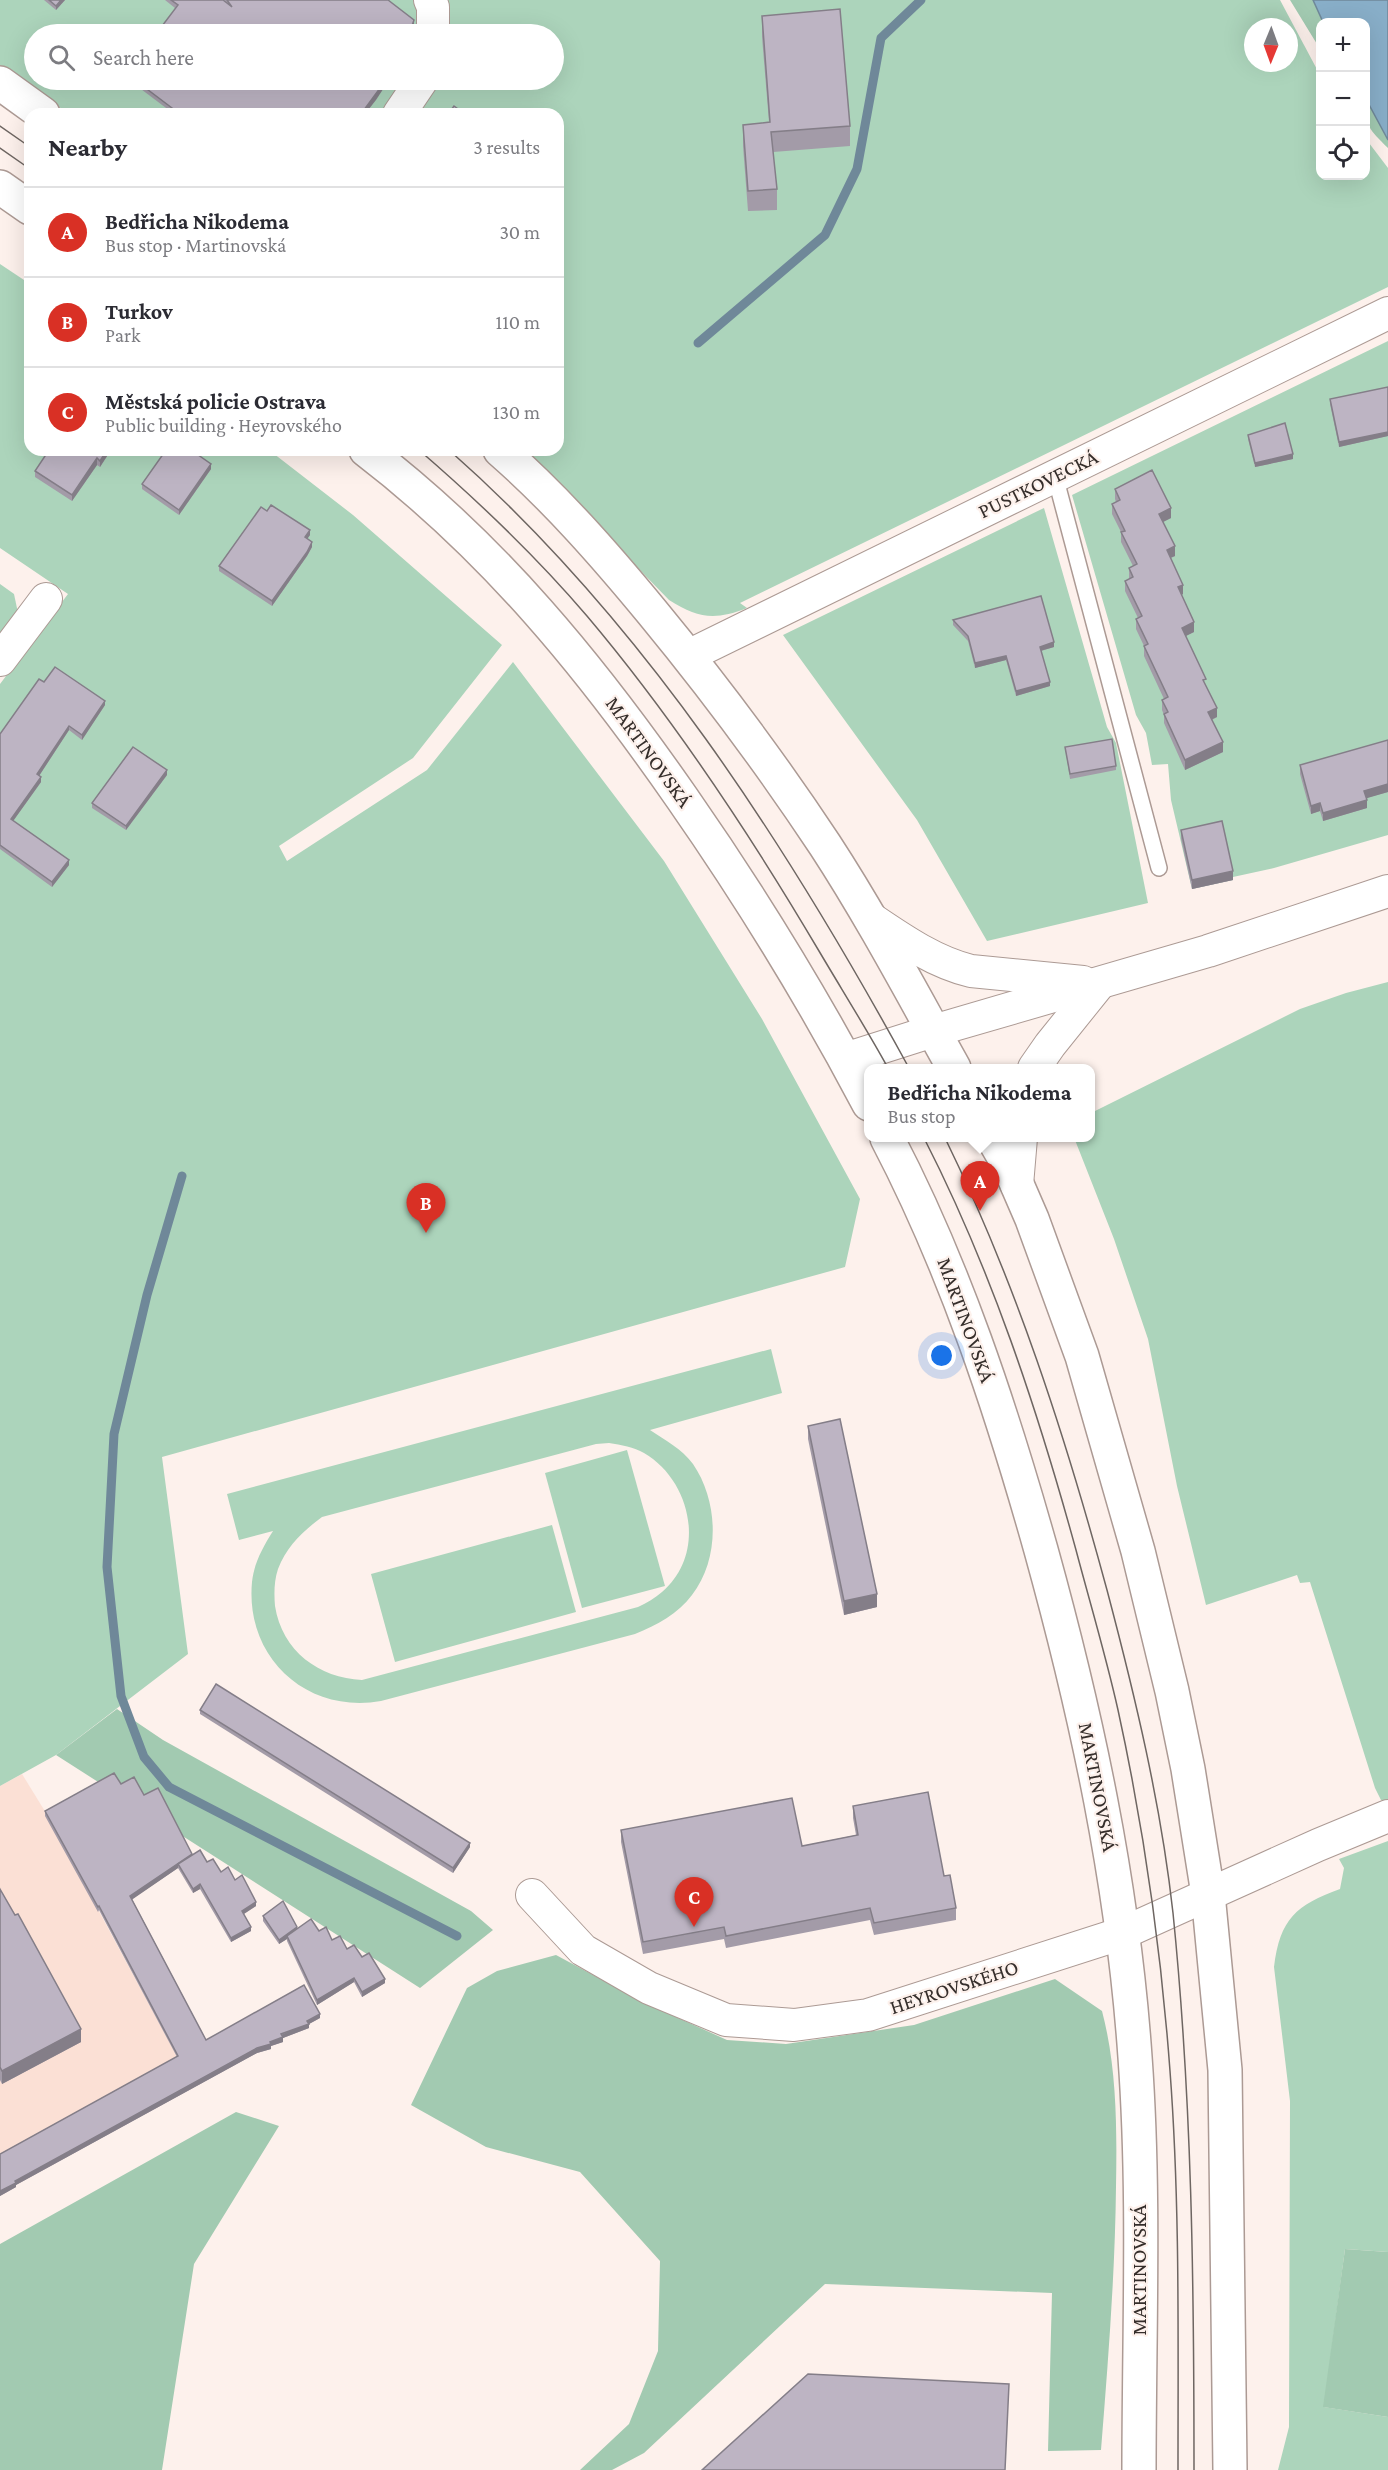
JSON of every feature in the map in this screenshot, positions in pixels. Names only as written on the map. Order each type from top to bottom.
[{"type":"street","points":[[430,0],[433,7],[433,24]]},
{"type":"street","points":[[0,84],[34,108]]},
{"type":"street","points":[[403,108],[415,90]]},
{"type":"street","points":[[0,187],[24,204]]},
{"type":"street","name":"PUSTKOVECKÁ","points":[[688,656],[1388,313]]},
{"type":"street","name":"MARTINOVSKÁ","points":[[374,456],[425,497],[474,543],[538,611],[603,689],[704,830],[765,921],[864,1095]]},
{"type":"street","points":[[506,456],[544,491],[588,539],[688,656],[824,845],[870,918],[952,1064]]},
{"type":"street","points":[[0,660],[46,599]]},
{"type":"street","points":[[845,1059],[933,1030],[1099,984],[1388,891]]},
{"type":"street","points":[[870,918],[899,938],[954,967],[971,971],[1099,984]]},
{"type":"street","points":[[1037,1064],[1099,984]]},
{"type":"street","name":"MARTINOVSKÁ","points":[[888,1142],[922,1209],[959,1294],[1024,1488],[1064,1634],[1089,1737],[1115,1872],[1123,1933],[1137,2099],[1139,2470]]},
{"type":"street","points":[[996,1142],[1043,1245],[1067,1310],[1112,1453],[1176,1710],[1208,1894],[1222,2036],[1226,2104],[1230,2470]]},
{"type":"street","points":[[1017,1185],[1021,1142]]},
{"type":"street","name":"HEYROVSKÉHO","points":[[532,1894],[584,1950],[650,1988],[726,2020],[794,2025],[868,2015],[1123,1933],[1375,1821]]},
{"type":"lane","points":[[1055,476],[1159,868]]},
{"type":"shaded area","points":[[22,1774],[46,1813],[179,2060],[0,2158],[0,1786]]},
{"type":"green space","points":[[0,0],[1280,0],[1290,18],[1244,18],[1244,72],[1298,72],[1298,34],[1316,68],[1316,180],[1370,180],[1370,144],[1388,168],[1388,287],[740,603],[747,608],[725,615],[706,616],[689,611],[669,600],[529,456],[564,456],[564,108],[61,108],[35,90],[564,90],[564,24],[24,24],[24,82],[0,65]]},
{"type":"green space","points":[[1290,0],[1313,0],[1321,18],[1316,18],[1316,42]]},
{"type":"green space","points":[[1370,106],[1388,140],[1388,148],[1370,127]]},
{"type":"green space","points":[[0,264],[24,280],[24,456],[277,456],[353,515],[502,645],[413,758],[279,846],[287,861],[427,770],[513,662],[664,861],[762,1019],[860,1199],[845,1267],[162,1457],[188,1654],[56,1755],[0,1786],[0,684],[68,594],[0,548]]},
{"type":"green space","points":[[1388,341],[1388,835],[1274,868],[1233,877],[1233,880],[1192,889],[1171,800],[1168,764],[1152,765],[1146,733],[1136,715],[1072,495]]},
{"type":"green space","points":[[1044,508],[1107,727],[1116,743],[1148,903],[987,941],[917,820],[783,635]]},
{"type":"green space","points":[[0,584],[14,594],[18,613],[0,637]]},
{"type":"green space","points":[[1388,982],[1388,1802],[1381,1800],[1375,1788],[1310,1582],[1300,1583],[1297,1575],[1206,1605],[1177,1486],[1148,1339],[1114,1239],[1076,1142],[1095,1142],[1095,1111],[1300,1009],[1346,993]]},
{"type":"green space","points":[[771,1349],[782,1393],[650,1430],[679,1449],[693,1464],[708,1495],[711,1513],[713,1530],[708,1565],[692,1595],[674,1613],[635,1634],[381,1701],[354,1703],[329,1699],[306,1689],[286,1675],[270,1656],[259,1634],[252,1609],[252,1582],[260,1555],[273,1531],[239,1540],[227,1494]],"holes":[[[609,1443],[640,1451],[660,1465],[673,1481],[683,1499],[688,1519],[689,1539],[685,1558],[676,1576],[662,1592],[648,1602],[638,1607],[362,1680],[346,1678],[317,1668],[294,1649],[279,1622],[275,1606],[276,1578],[286,1553],[296,1540],[322,1517],[596,1444]]]},
{"type":"green space","points":[[627,1450],[665,1586],[582,1608],[545,1473]]},
{"type":"green space","points":[[552,1525],[576,1612],[395,1662],[371,1574]]},
{"type":"green space","points":[[117,1709],[163,1740],[471,1911],[493,1930],[420,1988],[56,1755]]},
{"type":"green space","points":[[1388,1841],[1388,2252],[1345,2249],[1324,2407],[1388,2417],[1388,2470],[1278,2470],[1289,2427],[1290,2101],[1274,1967],[1281,1937],[1293,1916],[1312,1901],[1340,1889],[1344,1868],[1339,1859]]},
{"type":"green space","points":[[556,1955],[645,2003],[727,2040],[786,2044],[914,2025],[1055,1979],[1102,2011],[1113,2076],[1116,2165],[1113,2286],[1101,2450],[1048,2451],[1052,2293],[825,2284],[644,2453],[612,2470],[580,2470],[629,2424],[658,2351],[660,2261],[580,2172],[486,2147],[411,2105],[467,1988],[497,1971]]},
{"type":"green space","points":[[236,2112],[279,2126],[194,2264],[162,2470],[0,2470],[0,2244]]},
{"type":"green space","points":[[1345,2249],[1388,2252],[1388,2417],[1323,2407]]},
{"type":"water","points":[[1313,0],[1388,0],[1388,140],[1370,106],[1370,18],[1321,18]]},
{"type":"building","points":[[49,0],[61,0],[56,6]]},
{"type":"building","points":[[171,0],[223,0],[232,7],[227,0],[388,0],[414,20],[413,24],[164,24],[178,5]]},
{"type":"building","points":[[840,9],[850,126],[771,132],[777,189],[748,191],[743,125],[770,122],[762,16]]},
{"type":"building","points":[[148,90],[379,90],[365,108],[172,108]]},
{"type":"building","points":[[1388,387],[1388,432],[1339,442],[1330,399]]},
{"type":"building","points":[[1285,423],[1293,454],[1255,463],[1248,435]]},
{"type":"building","points":[[45,456],[103,456],[100,461],[97,458],[72,495],[35,471]]},
{"type":"building","points":[[162,456],[200,456],[211,464],[179,510],[142,484]]},
{"type":"building","points":[[1152,470],[1171,508],[1159,514],[1175,546],[1167,550],[1183,585],[1178,587],[1194,622],[1182,628],[1217,708],[1208,712],[1223,742],[1185,760],[1164,714],[1168,712],[1162,700],[1168,697],[1144,646],[1148,644],[1136,619],[1142,616],[1125,581],[1133,577],[1129,568],[1137,564],[1121,532],[1125,531],[1112,504],[1120,500],[1115,489]]},
{"type":"building","points":[[271,505],[310,530],[305,537],[312,542],[272,601],[219,566],[261,507],[267,511]]},
{"type":"building","points":[[1041,596],[1054,642],[1040,647],[1050,682],[1016,691],[1006,656],[975,663],[968,636],[953,620]]},
{"type":"building","points":[[55,667],[105,701],[82,735],[69,726],[37,774],[41,777],[11,819],[69,860],[52,882],[0,845],[0,734],[39,679],[44,682]]},
{"type":"building","points":[[1112,739],[1116,766],[1070,774],[1065,747]]},
{"type":"building","points":[[1388,740],[1388,784],[1364,791],[1367,800],[1323,813],[1320,803],[1311,806],[1300,765]]},
{"type":"building","points":[[133,747],[167,770],[126,826],[92,803]]},
{"type":"building","points":[[1222,821],[1233,871],[1192,880],[1181,830]]},
{"type":"building","points":[[840,1419],[877,1594],[844,1601],[808,1426]]},
{"type":"building","points":[[216,1684],[470,1843],[453,1868],[200,1710]]},
{"type":"building","points":[[114,1773],[121,1784],[134,1777],[144,1795],[158,1788],[192,1854],[130,1896],[206,2040],[304,1985],[320,2014],[307,2021],[309,2024],[281,2034],[283,2037],[270,2042],[271,2044],[257,2048],[0,2191],[0,2154],[178,2056],[99,1906],[45,1811]]},
{"type":"building","points":[[928,1792],[944,1876],[950,1875],[956,1908],[874,1923],[870,1908],[726,1936],[724,1927],[643,1942],[621,1830],[792,1798],[802,1846],[858,1835],[853,1806]]},
{"type":"building","points":[[200,1850],[207,1862],[213,1859],[221,1872],[228,1867],[235,1880],[242,1875],[256,1902],[242,1911],[251,1927],[231,1938],[200,1884],[193,1889],[178,1864]]},
{"type":"building","points":[[0,1889],[15,1915],[18,1914],[81,2029],[2,2071],[0,2067]]},
{"type":"building","points":[[283,1901],[297,1927],[279,1940],[263,1916]]},
{"type":"building","points":[[311,1919],[319,1931],[326,1927],[332,1940],[340,1936],[347,1949],[354,1945],[362,1957],[369,1953],[385,1979],[362,1992],[354,1978],[317,2000],[287,1936]]},
{"type":"building","points":[[808,2374],[1009,2384],[1005,2470],[702,2470]]},
{"type":"waterway","points":[[698,343],[825,235],[857,169],[881,38],[921,0]]},
{"type":"waterway","points":[[182,1176],[147,1295],[114,1434],[107,1567],[121,1696],[144,1757],[169,1787],[457,1936]]},
{"type":"tram line","points":[[0,126],[24,143]]},
{"type":"tram line","points":[[0,148],[24,165]]},
{"type":"tram line","points":[[426,456],[485,509],[548,572],[587,616],[650,695],[710,778],[766,864],[886,1064]]},
{"type":"tram line","points":[[455,456],[519,516],[585,587],[647,661],[706,739],[761,819],[813,901],[907,1064]]},
{"type":"tram line","points":[[926,1142],[971,1238],[991,1288],[1045,1444],[1098,1630],[1136,1799],[1162,1980],[1170,2071],[1177,2220],[1178,2470]]},
{"type":"tram line","points":[[947,1142],[971,1193],[1016,1304],[1074,1474],[1107,1590],[1137,1710],[1162,1831],[1173,1913],[1188,2122],[1194,2470]]},
{"type":"place","name":"Bedřicha Nikodema","points":[[980,1211]]},
{"type":"place","name":"Turkov","points":[[426,1233]]},
{"type":"place","name":"Městská policie Ostrava","points":[[694,1927]]}]
